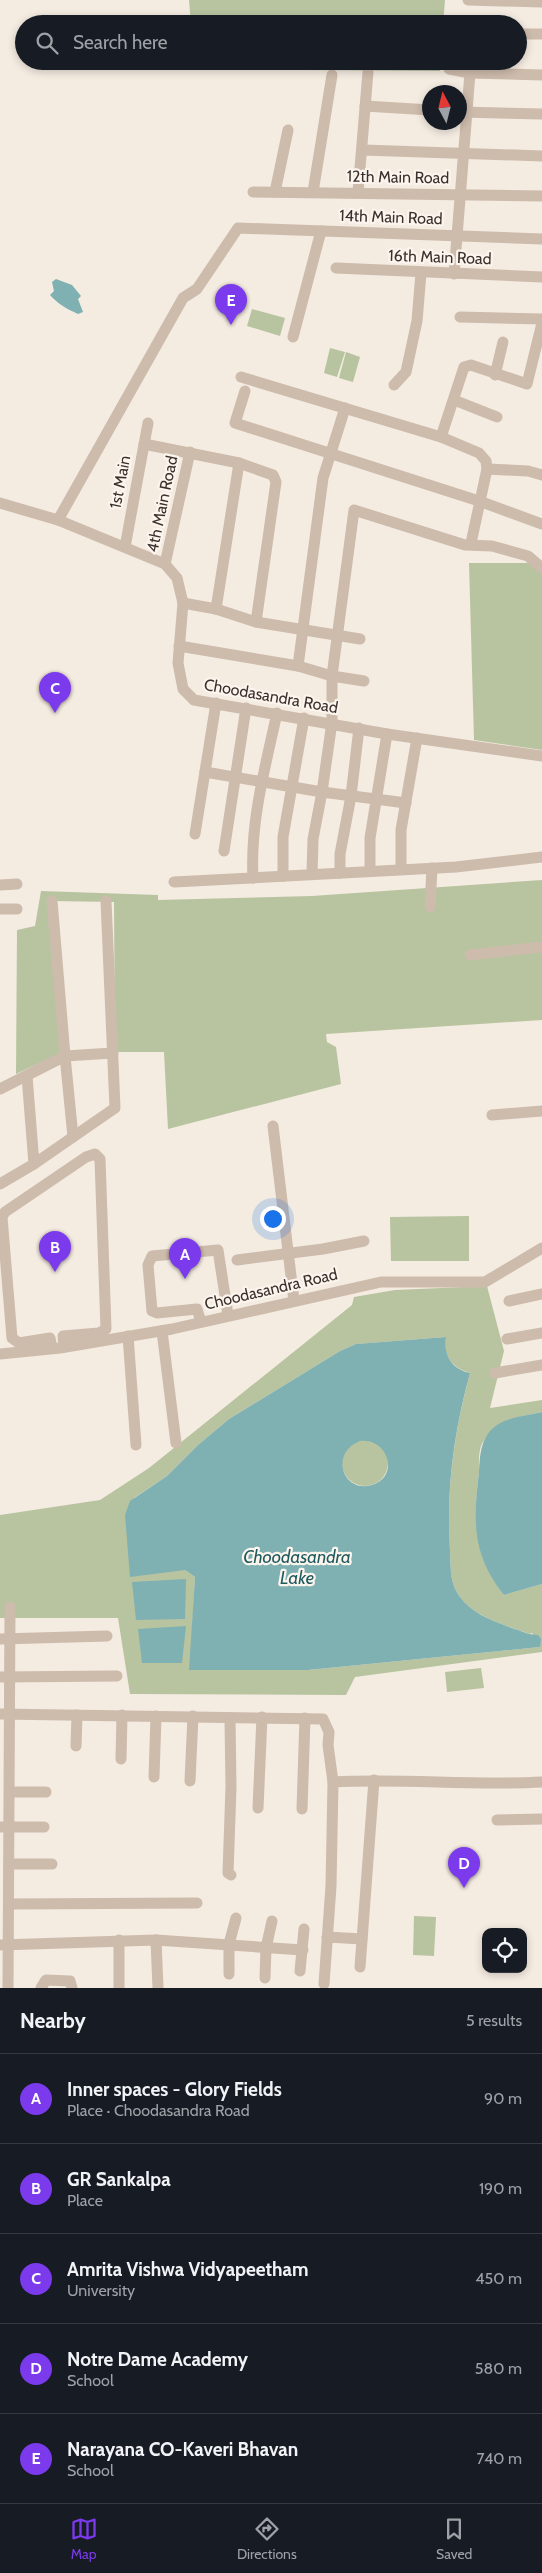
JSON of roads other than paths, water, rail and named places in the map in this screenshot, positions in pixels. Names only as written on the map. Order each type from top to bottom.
[{"type":"street","points":[[468,0],[542,2]]},
{"type":"street","points":[[527,34],[542,34]]},
{"type":"street","points":[[455,70],[470,73],[542,75]]},
{"type":"street","points":[[358,192],[368,72]]},
{"type":"street","points":[[467,90],[470,73]]},
{"type":"street","points":[[313,192],[332,75]]},
{"type":"street","points":[[366,106],[422,110]]},
{"type":"street","points":[[467,112],[542,114]]},
{"type":"street","points":[[275,192],[288,130]]},
{"type":"street","points":[[454,274],[464,153],[463,130]]},
{"type":"street","points":[[363,150],[542,156]]},
{"type":"street","name":"12th Main Road","points":[[254,192],[542,196]]},
{"type":"street","name":"14th Main Road","points":[[58,520],[183,298],[197,289],[238,228],[542,239]]},
{"type":"street","points":[[293,338],[320,231]]},
{"type":"street","name":"16th Main Road","points":[[336,268],[542,277]]},
{"type":"street","points":[[394,385],[406,372],[417,321],[421,273]]},
{"type":"street","points":[[441,438],[464,367],[470,365],[495,375],[527,384],[542,321],[460,317]]},
{"type":"street","points":[[495,375],[503,342]]},
{"type":"street","points":[[241,377],[441,438],[479,452],[486,461],[487,469],[471,543]]},
{"type":"street","points":[[245,391],[235,423],[479,501],[542,524]]},
{"type":"street","points":[[454,400],[497,417]]},
{"type":"street","points":[[298,666],[323,478],[345,408]]},
{"type":"street","name":"1st Main","points":[[124,547],[148,423]]},
{"type":"street","points":[[144,444],[239,463],[273,476],[276,482],[256,622]]},
{"type":"street","name":"4th Main Road","points":[[165,564],[190,452]]},
{"type":"street","points":[[216,610],[239,463]]},
{"type":"street","points":[[487,469],[528,470],[542,475]]},
{"type":"street","points":[[0,503],[58,520],[165,564]]},
{"type":"street","points":[[312,874],[313,839],[332,722],[332,676],[354,510],[464,545],[471,543],[528,556],[542,568]]},
{"type":"street","name":"Choodasandra Road","points":[[165,564],[177,578],[183,603],[178,663],[183,689],[194,700],[332,722],[387,734],[542,756]]},
{"type":"street","points":[[183,603],[216,610],[256,622],[360,639]]},
{"type":"street","points":[[179,646],[298,666],[332,676],[364,681]]},
{"type":"street","points":[[195,834],[216,703]]},
{"type":"street","points":[[224,850],[246,708]]},
{"type":"street","points":[[253,878],[253,842],[262,782],[277,714]]},
{"type":"street","points":[[283,876],[283,837],[304,718]]},
{"type":"street","points":[[340,873],[342,838],[351,796],[359,728]]},
{"type":"street","points":[[370,871],[370,838],[387,734]]},
{"type":"street","points":[[401,870],[401,830],[417,738]]},
{"type":"street","points":[[205,772],[322,792],[406,803]]},
{"type":"street","points":[[174,882],[456,868],[542,857]]},
{"type":"street","points":[[430,907],[432,868]]},
{"type":"street","points":[[0,885],[17,884]]},
{"type":"street","points":[[0,1184],[34,1164],[115,1108],[106,901]]},
{"type":"street","points":[[52,902],[73,1137]]},
{"type":"street","points":[[0,909],[17,909]]},
{"type":"street","points":[[470,955],[542,947]]},
{"type":"street","points":[[0,1089],[65,1056],[113,1053]]},
{"type":"street","points":[[27,1076],[34,1164]]},
{"type":"street","points":[[492,1115],[542,1111]]},
{"type":"street","points":[[273,1126],[294,1300]]},
{"type":"street","points":[[51,1343],[19,1343],[12,1338],[2,1217],[5,1212],[86,1157],[95,1154],[100,1159],[106,1329],[102,1332],[64,1342]]},
{"type":"street","points":[[237,1260],[288,1254],[364,1241]]},
{"type":"street","name":"Choodasandra Road","points":[[0,1352],[51,1343],[128,1336],[162,1330],[201,1322],[227,1311],[294,1300],[381,1282],[485,1282],[542,1248]]},
{"type":"street","points":[[201,1322],[197,1309],[156,1313],[152,1311],[148,1265],[152,1256],[218,1250],[227,1311]]},
{"type":"street","points":[[509,1301],[542,1294]]},
{"type":"street","points":[[162,1330],[176,1443]]},
{"type":"street","points":[[508,1339],[542,1333]]},
{"type":"street","points":[[128,1336],[136,1445]]},
{"type":"street","points":[[494,1373],[542,1365]]},
{"type":"street","points":[[8,1988],[4,1945],[10,1904],[9,1864],[5,1827],[10,1792],[5,1714],[4,1639],[10,1607]]},
{"type":"street","points":[[4,1639],[107,1636]]},
{"type":"street","points":[[4,1677],[117,1676]]},
{"type":"street","points":[[5,1714],[323,1719],[327,1724],[333,1782],[324,1984]]},
{"type":"street","points":[[76,1746],[77,1715]]},
{"type":"street","points":[[121,1759],[122,1715]]},
{"type":"street","points":[[154,1777],[156,1716]]},
{"type":"street","points":[[190,1781],[193,1716]]},
{"type":"street","points":[[258,1808],[262,1717]]},
{"type":"street","points":[[230,1718],[231,1797],[228,1873],[231,1875]]},
{"type":"street","points":[[302,1809],[305,1718]]},
{"type":"street","points":[[333,1782],[374,1780],[475,1784],[542,1782]]},
{"type":"street","points":[[360,1967],[374,1780]]},
{"type":"street","points":[[10,1792],[46,1792]]},
{"type":"street","points":[[497,1820],[542,1819]]},
{"type":"street","points":[[5,1827],[44,1826]]},
{"type":"street","points":[[9,1864],[52,1864]]},
{"type":"street","points":[[10,1904],[197,1903]]},
{"type":"street","points":[[230,1974],[229,1944],[236,1918]]},
{"type":"street","points":[[265,1978],[266,1948],[272,1920]]},
{"type":"street","points":[[300,1971],[304,1929]]},
{"type":"street","points":[[327,1937],[362,1939]]},
{"type":"street","points":[[119,1940],[119,1988]]},
{"type":"street","points":[[4,1945],[156,1940],[302,1950]]},
{"type":"street","points":[[156,1940],[158,1988]]},
{"type":"street","points":[[41,1988],[46,1980],[70,1981],[72,1988]]},
{"type":"water","points":[[56,279],[72,285],[81,296],[78,299],[83,312],[78,314],[70,310],[59,304],[50,295],[54,291],[52,282]]},
{"type":"water","name":"Choodasandra Lake","points":[[446,1337],[446,1350],[450,1360],[458,1368],[470,1373],[456,1438],[450,1482],[449,1527],[452,1580],[456,1592],[466,1604],[482,1616],[529,1634],[538,1635],[541,1639],[540,1647],[308,1670],[189,1670],[195,1577],[185,1570],[130,1577],[125,1515],[130,1501],[167,1476],[198,1445],[229,1419],[340,1351],[356,1344]],"holes":[[[360,1441],[369,1441],[383,1451],[387,1458],[388,1466],[386,1474],[381,1480],[372,1485],[362,1486],[354,1484],[347,1478],[343,1471],[343,1463],[345,1454],[350,1447]]]},
{"type":"water","points":[[542,1412],[542,1584],[504,1595],[486,1566],[477,1537],[476,1506],[481,1449],[488,1434],[497,1425]]},
{"type":"water","points":[[186,1579],[185,1619],[136,1620],[132,1582]]},
{"type":"water","points":[[186,1626],[182,1663],[142,1663],[138,1629]]},
{"type":"place","name":"Narayana CO-Kaveri Bhavan","points":[[231,325]]},
{"type":"place","name":"Amrita Vishwa Vidyapeetham","points":[[55,713]]},
{"type":"place","name":"GR Sankalpa","points":[[55,1272]]},
{"type":"place","name":"Inner spaces - Glory Fields","points":[[185,1279]]},
{"type":"place","name":"Notre Dame Academy","points":[[464,1888]]}]
